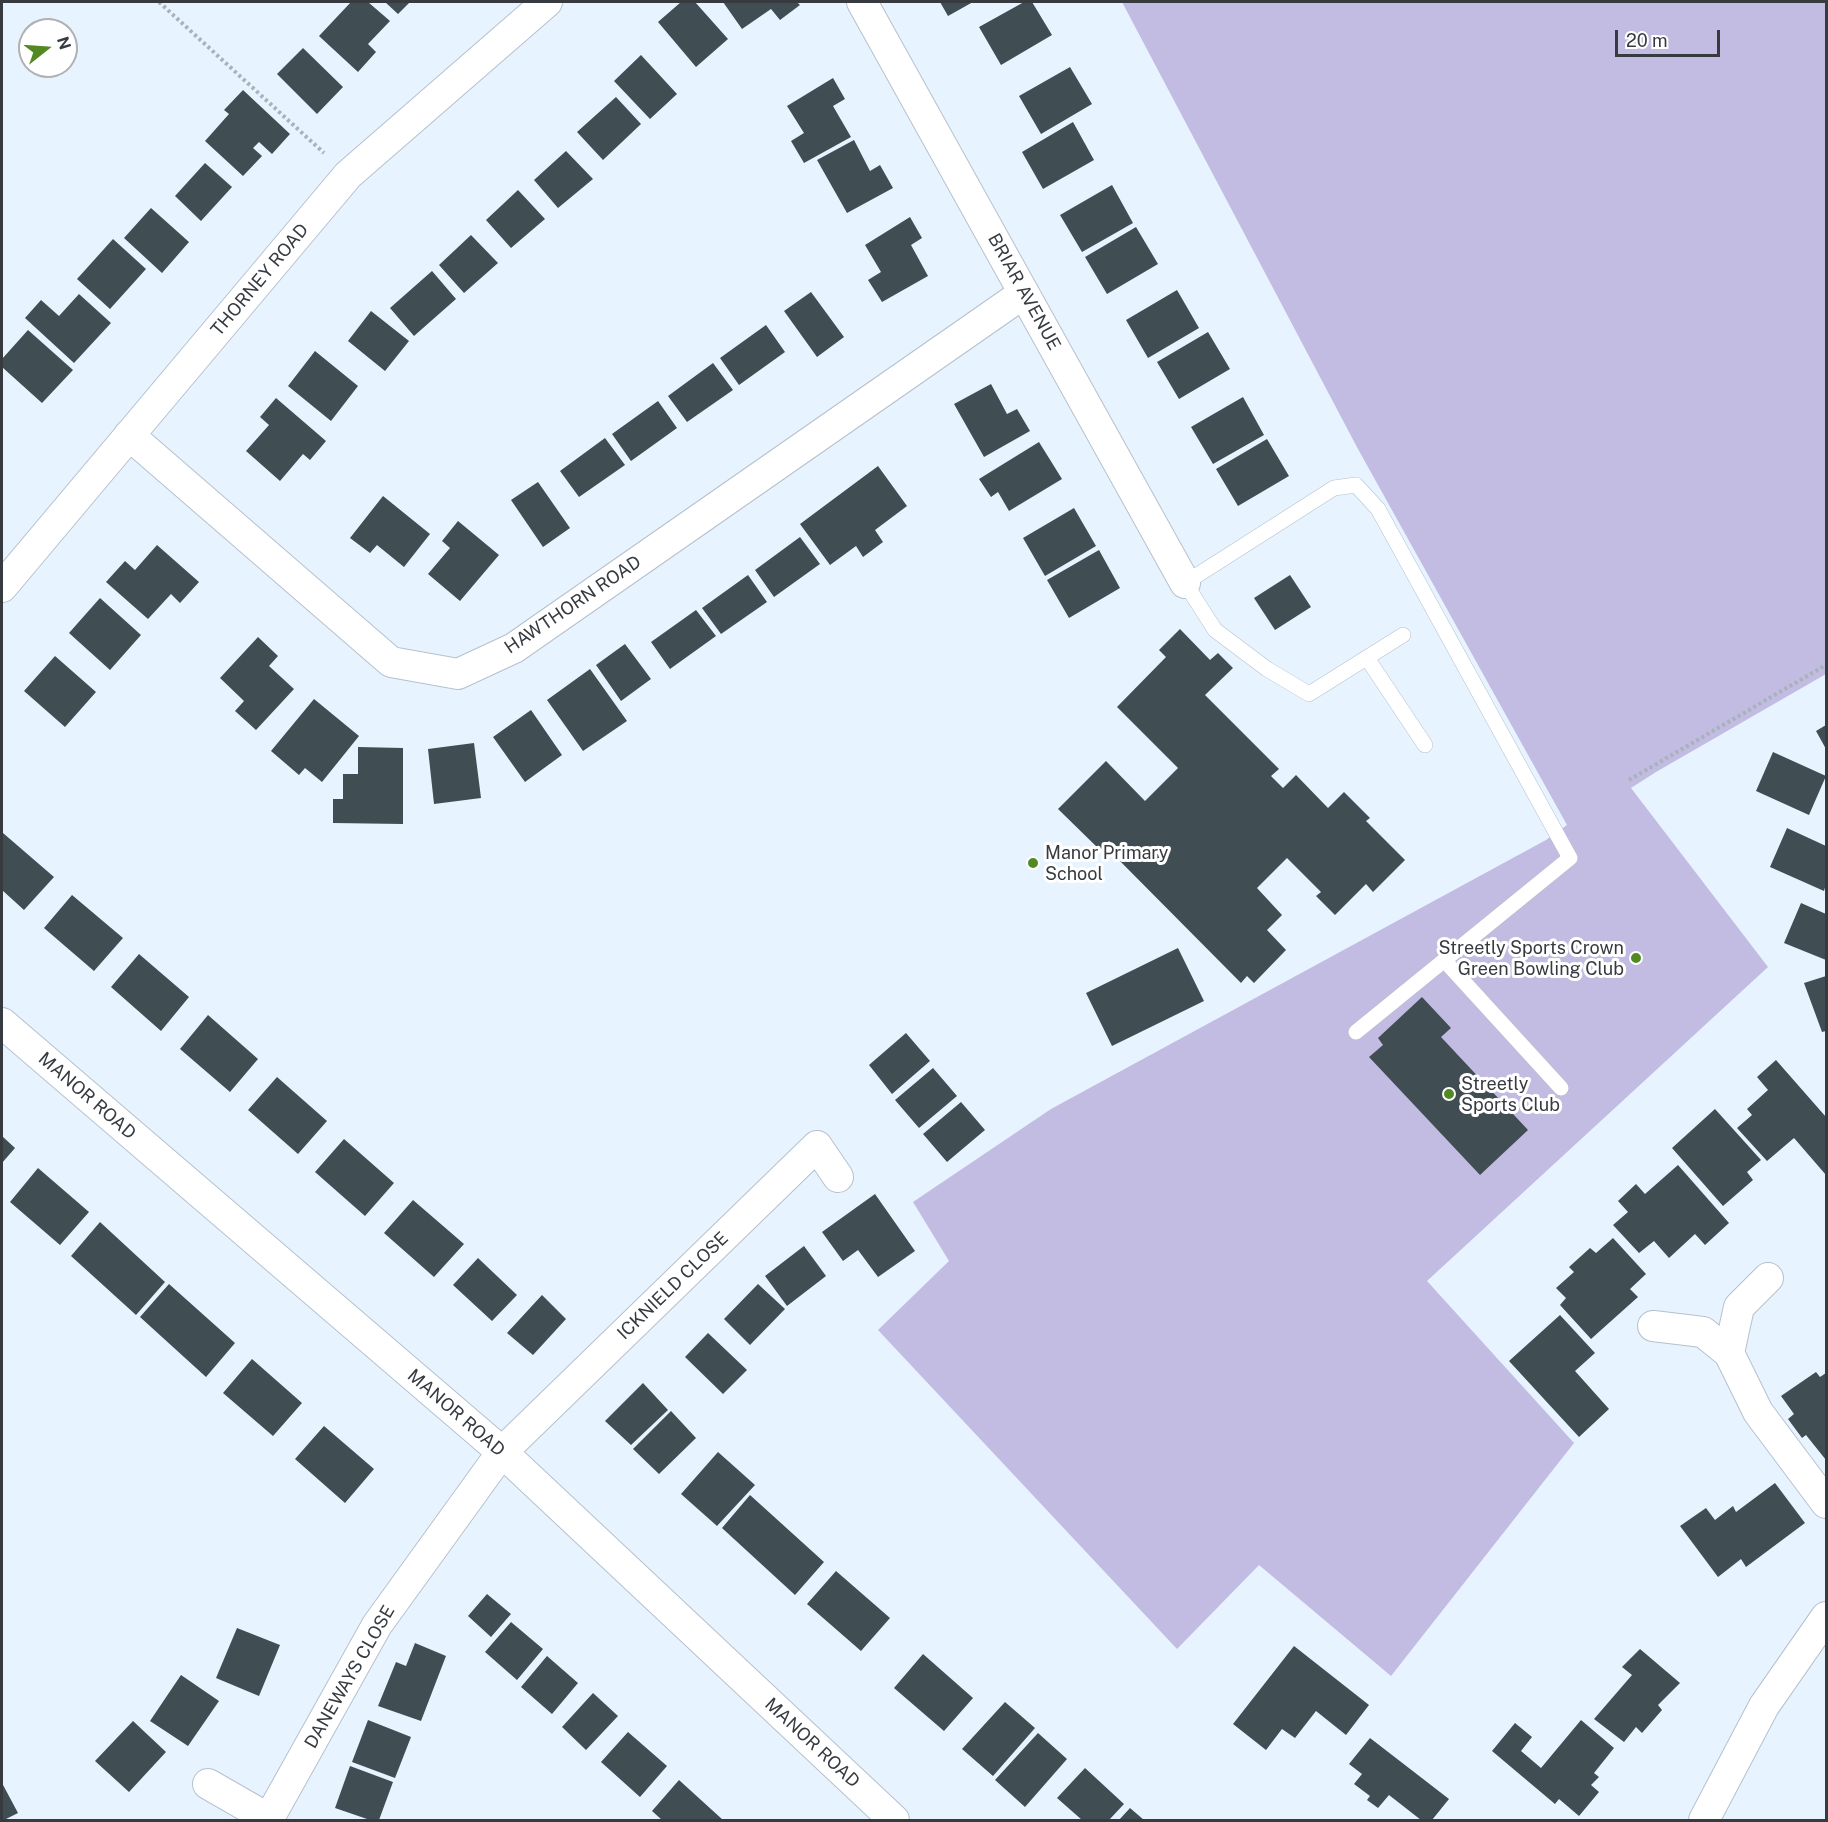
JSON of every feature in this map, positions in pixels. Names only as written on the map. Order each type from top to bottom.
[{"type":"street","name":"THORNEY ROAD","points":[[2,587],[348,175],[547,2]]},
{"type":"street","name":"BRIAR AVENUE","points":[[862,2],[1185,583]]},
{"type":"street","name":"HAWTHORN ROAD","points":[[129,435],[391,662],[458,674],[514,648],[1024,293]]},
{"type":"street","name":"MANOR ROAD","points":[[2,1023],[502,1452],[894,1821]]},
{"type":"street","name":"ICKNIELD CLOSE","points":[[502,1452],[818,1146],[838,1177]]},
{"type":"street","points":[[1729,1353],[1739,1307],[1768,1278]]},
{"type":"street","points":[[1653,1326],[1703,1332],[1729,1353],[1758,1412],[1827,1503]]},
{"type":"street","name":"DANEWAYS CLOSE","points":[[208,1784],[269,1820],[377,1625],[502,1452]]},
{"type":"street","points":[[1704,1821],[1764,1706],[1827,1617]]},
{"type":"lane","points":[[1356,1032],[1570,858],[1378,509],[1356,485],[1334,488],[1185,583],[1215,630],[1267,669],[1309,694],[1403,635]]},
{"type":"lane","points":[[1367,658],[1425,745]]},
{"type":"lane","points":[[1444,960],[1561,1088]]},
{"type":"path","points":[[159,2],[348,175]]},
{"type":"path","points":[[1629,780],[1827,666]]},
{"type":"shaded area","points":[[1122,2],[1826,2],[1826,674],[1631,788],[1768,967],[1427,1281],[1574,1443],[1391,1676],[1259,1565],[1177,1649],[878,1330],[949,1261],[913,1202],[1051,1109],[1546,840],[1567,825],[1358,449]]},
{"type":"building","points":[[351,2],[368,2],[390,21],[368,44],[376,52],[358,72],[319,36]]},
{"type":"building","points":[[385,2],[410,2],[398,14]]},
{"type":"building","points":[[681,2],[695,2],[728,39],[696,67],[658,22]]},
{"type":"building","points":[[723,2],[797,2],[800,5],[780,20],[771,9],[742,29]]},
{"type":"building","points":[[940,2],[973,2],[948,16]]},
{"type":"building","points":[[1024,2],[1032,2],[1052,35],[1001,65],[979,27]]},
{"type":"building","points":[[303,48],[343,87],[317,114],[277,74]]},
{"type":"building","points":[[641,55],[677,94],[650,119],[614,81]]},
{"type":"building","points":[[1070,67],[1092,104],[1041,134],[1019,96]]},
{"type":"building","points":[[833,78],[845,99],[833,106],[851,137],[804,163],[791,141],[804,133],[787,106]]},
{"type":"building","points":[[243,90],[290,134],[272,154],[259,142],[253,148],[262,156],[243,176],[205,141],[229,114],[224,110]]},
{"type":"building","points":[[616,97],[641,124],[603,160],[577,132]]},
{"type":"building","points":[[1073,122],[1094,160],[1043,189],[1022,152]]},
{"type":"building","points":[[854,140],[870,171],[880,165],[893,188],[847,213],[817,160]]},
{"type":"building","points":[[566,151],[593,179],[558,208],[534,180]]},
{"type":"building","points":[[205,163],[232,187],[201,221],[175,196]]},
{"type":"building","points":[[1112,185],[1133,223],[1082,252],[1060,215]]},
{"type":"building","points":[[518,190],[545,219],[511,248],[486,220]]},
{"type":"building","points":[[151,208],[189,242],[162,273],[124,238]]},
{"type":"building","points":[[910,217],[922,238],[911,245],[928,276],[882,302],[868,280],[881,272],[865,245]]},
{"type":"building","points":[[1136,227],[1158,264],[1107,294],[1085,257]]},
{"type":"building","points":[[471,235],[498,263],[464,293],[439,265]]},
{"type":"building","points":[[113,239],[146,269],[110,309],[77,279]]},
{"type":"building","points":[[432,271],[456,299],[414,336],[390,308]]},
{"type":"building","points":[[1177,290],[1199,328],[1148,358],[1126,320]]},
{"type":"building","points":[[811,292],[844,337],[817,357],[784,311]]},
{"type":"building","points":[[79,294],[111,323],[74,363],[25,318],[41,300],[59,316]]},
{"type":"building","points":[[371,311],[409,341],[385,371],[348,341]]},
{"type":"building","points":[[766,325],[785,352],[739,385],[720,358]]},
{"type":"building","points":[[28,330],[73,370],[42,403],[2,367],[2,359]]},
{"type":"building","points":[[1208,332],[1230,369],[1179,399],[1157,362]]},
{"type":"building","points":[[315,351],[358,386],[331,421],[288,386]]},
{"type":"building","points":[[713,363],[733,390],[687,422],[668,396]]},
{"type":"building","points":[[991,384],[1007,414],[1017,409],[1030,431],[984,457],[954,404]]},
{"type":"building","points":[[1243,397],[1264,435],[1213,464],[1191,427]]},
{"type":"building","points":[[276,398],[326,441],[310,460],[303,454],[280,481],[246,451],[269,425],[260,417]]},
{"type":"building","points":[[658,401],[677,428],[631,461],[612,434]]},
{"type":"building","points":[[605,438],[625,465],[579,497],[560,471]]},
{"type":"building","points":[[1267,439],[1289,476],[1238,506],[1216,469]]},
{"type":"building","points":[[1039,442],[1062,479],[1009,511],[998,492],[991,497],[979,479]]},
{"type":"building","points":[[878,466],[907,506],[875,530],[883,542],[863,557],[856,546],[830,565],[800,524]]},
{"type":"building","points":[[538,482],[570,528],[543,547],[511,500]]},
{"type":"building","points":[[383,496],[430,534],[404,567],[377,545],[370,553],[350,538]]},
{"type":"building","points":[[1074,508],[1096,546],[1045,576],[1023,538]]},
{"type":"building","points":[[458,521],[499,555],[460,601],[428,574],[450,548],[442,541]]},
{"type":"building","points":[[800,537],[820,564],[774,597],[755,570]]},
{"type":"building","points":[[157,545],[199,582],[180,603],[171,594],[148,619],[106,582],[125,561],[135,570]]},
{"type":"building","points":[[1099,550],[1120,588],[1069,618],[1047,580]]},
{"type":"building","points":[[748,575],[767,602],[721,634],[702,608]]},
{"type":"building","points":[[1290,575],[1311,607],[1275,630],[1254,598]]},
{"type":"building","points":[[100,598],[141,635],[110,670],[69,633]]},
{"type":"building","points":[[696,610],[716,636],[670,669],[651,642]]},
{"type":"building","points":[[1180,629],[1210,660],[1218,653],[1233,668],[1205,695],[1279,769],[1271,776],[1283,788],[1296,775],[1328,808],[1344,792],[1370,818],[1366,821],[1405,860],[1373,892],[1366,884],[1335,915],[1316,896],[1321,892],[1287,858],[1257,888],[1282,915],[1267,930],[1286,950],[1254,983],[1247,976],[1241,983],[1111,852],[1116,847],[1109,841],[1100,850],[1058,809],[1106,761],[1145,801],[1178,768],[1117,707],[1166,657],[1159,650]]},
{"type":"building","points":[[258,637],[278,656],[269,666],[294,689],[256,730],[235,711],[244,701],[220,678]]},
{"type":"building","points":[[625,644],[651,679],[621,701],[596,665]]},
{"type":"building","points":[[55,656],[96,692],[65,727],[24,691]]},
{"type":"building","points":[[590,669],[627,721],[583,751],[547,700]]},
{"type":"building","points":[[314,699],[359,736],[322,782],[305,768],[299,775],[271,751]]},
{"type":"building","points":[[531,710],[562,755],[525,782],[493,737]]},
{"type":"building","points":[[1826,725],[1826,749],[1816,731]]},
{"type":"building","points":[[474,743],[481,798],[434,804],[428,749]]},
{"type":"building","points":[[358,747],[403,748],[403,824],[333,823],[333,799],[343,799],[343,774],[358,774]]},
{"type":"building","points":[[1773,752],[1826,776],[1809,815],[1756,791]]},
{"type":"building","points":[[1787,828],[1826,846],[1824,891],[1770,867]]},
{"type":"building","points":[[3,833],[54,877],[24,910],[2,890]]},
{"type":"building","points":[[72,895],[123,938],[94,971],[44,928]]},
{"type":"building","points":[[1801,903],[1826,914],[1826,960],[1784,943]]},
{"type":"building","points":[[1178,948],[1204,1001],[1112,1046],[1086,993]]},
{"type":"building","points":[[139,954],[189,997],[161,1031],[111,987]]},
{"type":"building","points":[[1826,976],[1826,1031],[1822,1032],[1804,983]]},
{"type":"building","name":"Streetly Sports Club","points":[[1422,997],[1451,1028],[1441,1037],[1528,1130],[1480,1175],[1369,1057],[1383,1045],[1378,1038]]},
{"type":"building","points":[[208,1015],[258,1059],[230,1092],[180,1049]]},
{"type":"building","points":[[906,1033],[930,1061],[892,1094],[869,1065]]},
{"type":"building","points":[[1776,1060],[1826,1117],[1826,1175],[1794,1138],[1767,1161],[1737,1128],[1752,1115],[1747,1109],[1768,1090],[1757,1077]]},
{"type":"building","points":[[933,1068],[957,1096],[919,1128],[895,1100]]},
{"type":"building","points":[[277,1077],[327,1121],[298,1154],[248,1110]]},
{"type":"building","points":[[961,1102],[985,1130],[947,1162],[923,1134]]},
{"type":"building","points":[[1715,1109],[1761,1160],[1747,1172],[1753,1180],[1723,1206],[1672,1148]]},
{"type":"building","points":[[2,1136],[15,1148],[2,1163]]},
{"type":"building","points":[[344,1139],[394,1183],[365,1216],[315,1172]]},
{"type":"building","points":[[1678,1165],[1729,1223],[1705,1245],[1695,1234],[1669,1258],[1654,1241],[1639,1253],[1613,1225],[1628,1212],[1618,1201],[1636,1184],[1645,1194]]},
{"type":"building","points":[[38,1168],[89,1212],[60,1245],[10,1202]]},
{"type":"building","points":[[875,1194],[915,1251],[878,1277],[858,1250],[843,1261],[822,1232]]},
{"type":"building","points":[[413,1200],[464,1244],[434,1277],[384,1233]]},
{"type":"building","points":[[100,1222],[165,1282],[136,1315],[71,1256]]},
{"type":"building","points":[[1613,1238],[1646,1274],[1630,1289],[1638,1297],[1591,1339],[1560,1305],[1566,1298],[1556,1288],[1574,1272],[1569,1267],[1590,1248],[1596,1253]]},
{"type":"building","points":[[804,1246],[826,1276],[787,1306],[765,1276]]},
{"type":"building","points":[[478,1258],[517,1295],[492,1321],[453,1285]]},
{"type":"building","points":[[169,1284],[235,1343],[206,1377],[140,1317]]},
{"type":"building","points":[[758,1284],[785,1309],[750,1345],[724,1319]]},
{"type":"building","points":[[542,1295],[566,1319],[533,1355],[507,1333]]},
{"type":"building","points":[[1560,1315],[1595,1353],[1575,1371],[1609,1409],[1579,1437],[1509,1361]]},
{"type":"building","points":[[708,1333],[747,1370],[723,1394],[685,1357]]},
{"type":"building","points":[[252,1359],[302,1403],[273,1436],[223,1393]]},
{"type":"building","points":[[1816,1372],[1820,1377],[1826,1373],[1826,1460],[1806,1435],[1802,1438],[1788,1419],[1794,1414],[1781,1396]]},
{"type":"building","points":[[643,1383],[668,1410],[631,1445],[605,1421]]},
{"type":"building","points":[[671,1411],[696,1438],[659,1474],[633,1449]]},
{"type":"building","points":[[324,1426],[374,1469],[345,1503],[295,1459]]},
{"type":"building","points":[[718,1452],[755,1485],[717,1526],[681,1494]]},
{"type":"building","points":[[1775,1483],[1805,1523],[1746,1567],[1741,1559],[1718,1577],[1680,1526],[1706,1508],[1715,1520],[1733,1506],[1736,1512]]},
{"type":"building","points":[[750,1495],[824,1562],[795,1595],[722,1528]]},
{"type":"building","points":[[836,1571],[890,1618],[861,1651],[807,1604]]},
{"type":"building","points":[[487,1594],[511,1614],[491,1637],[468,1616]]},
{"type":"building","points":[[511,1622],[543,1649],[517,1680],[485,1652]]},
{"type":"building","points":[[237,1628],[280,1645],[259,1696],[216,1678]]},
{"type":"building","points":[[415,1643],[446,1656],[421,1721],[378,1706],[396,1662],[406,1666]]},
{"type":"building","points":[[1294,1646],[1369,1705],[1346,1735],[1316,1711],[1295,1738],[1282,1729],[1266,1750],[1233,1724]]},
{"type":"building","points":[[1640,1649],[1680,1683],[1658,1705],[1662,1710],[1642,1733],[1636,1727],[1624,1742],[1594,1719],[1632,1675],[1622,1667]]},
{"type":"building","points":[[923,1654],[973,1698],[944,1731],[894,1688]]},
{"type":"building","points":[[547,1656],[578,1683],[552,1714],[521,1687]]},
{"type":"building","points":[[181,1675],[219,1701],[188,1746],[150,1721]]},
{"type":"building","points":[[593,1693],[618,1716],[586,1750],[562,1727]]},
{"type":"building","points":[[1005,1702],[1035,1728],[993,1776],[962,1749]]},
{"type":"building","points":[[368,1720],[411,1737],[395,1778],[352,1762]]},
{"type":"building","points":[[1581,1720],[1614,1748],[1594,1773],[1599,1777],[1591,1785],[1599,1792],[1579,1816],[1559,1799],[1555,1804],[1492,1751],[1515,1723],[1532,1737],[1521,1751],[1541,1768]]},
{"type":"building","points":[[133,1721],[166,1752],[129,1792],[95,1761]]},
{"type":"building","points":[[628,1732],[667,1766],[640,1797],[601,1762]]},
{"type":"building","points":[[1038,1733],[1067,1759],[1025,1807],[995,1780]]},
{"type":"building","points":[[1370,1738],[1449,1799],[1432,1820],[1421,1820],[1389,1795],[1378,1808],[1367,1800],[1370,1796],[1354,1784],[1362,1774],[1349,1764]]},
{"type":"building","points":[[350,1766],[393,1782],[379,1820],[370,1820],[335,1808]]},
{"type":"building","points":[[1085,1768],[1124,1804],[1109,1820],[1082,1820],[1057,1798]]},
{"type":"building","points":[[679,1780],[723,1820],[662,1820],[652,1811]]},
{"type":"building","points":[[2,1783],[18,1813],[4,1820],[2,1820]]},
{"type":"building","points":[[1130,1808],[1144,1820],[1119,1820]]},
{"type":"place","name":"Manor Primary School","points":[[1033,863]]},
{"type":"place","name":"Streetly Sports Crown Green Bowling Club","points":[[1636,958]]},
{"type":"place","name":"Streetly Sports Club","points":[[1449,1094]]}]
